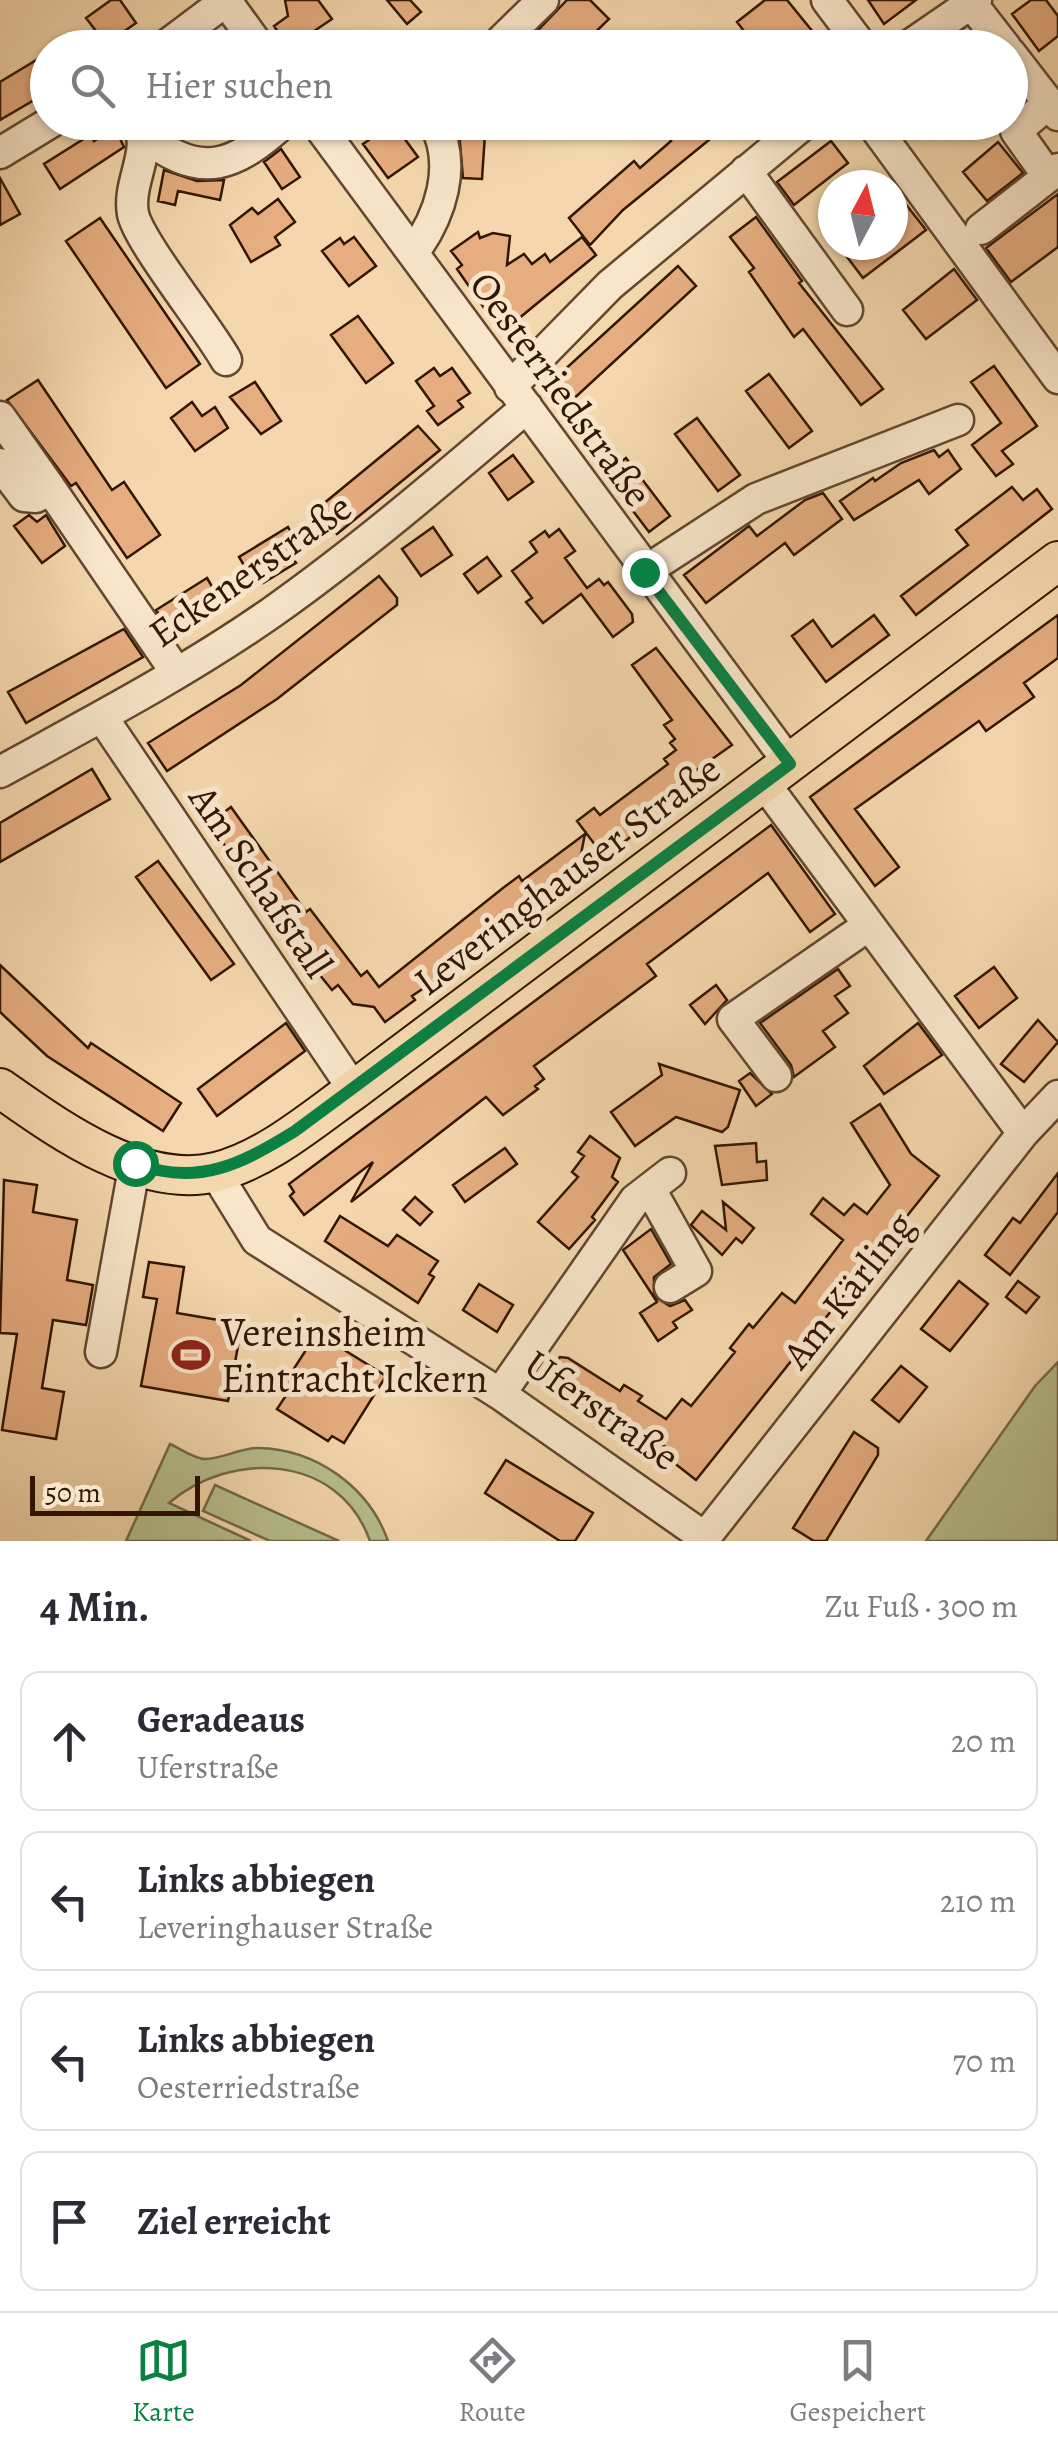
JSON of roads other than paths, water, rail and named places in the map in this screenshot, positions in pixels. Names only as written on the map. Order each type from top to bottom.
[{"type":"main road","name":"Leveringhauser Straße","points":[[216,1172],[260,1152],[354,1090],[1058,561]]},
{"type":"main road","points":[[0,1088],[93,1146],[135,1163],[172,1172],[216,1172]]},
{"type":"street","points":[[187,30],[226,0],[247,30]]},
{"type":"street","points":[[512,30],[543,0]]},
{"type":"street","points":[[827,0],[850,30]]},
{"type":"street","points":[[932,30],[974,1],[994,30]]},
{"type":"street","points":[[1028,76],[1054,109],[1028,124]]},
{"type":"street","points":[[0,153],[30,134]]},
{"type":"street","points":[[141,140],[133,194],[139,230],[226,360]]},
{"type":"street","points":[[152,140],[164,152],[222,165],[249,153],[264,140]]},
{"type":"street","name":"Oesterriedstraße","points":[[329,140],[644,572],[777,773],[869,925],[1023,1133]]},
{"type":"street","name":"Oesterriedstraße","points":[[413,253],[433,227],[441,201],[444,140]]},
{"type":"street","name":"Eckenerstraße","points":[[0,772],[102,716],[270,614],[424,496],[518,397],[610,285],[784,140]]},
{"type":"street","points":[[884,140],[1058,378]]},
{"type":"street","points":[[981,230],[1053,173],[1024,140]]},
{"type":"street","points":[[746,170],[847,310]]},
{"type":"street","points":[[0,418],[176,672]]},
{"type":"street","points":[[644,572],[756,498],[958,420]]},
{"type":"street","points":[[0,464],[24,496],[36,497],[50,488]]},
{"type":"street","name":"Am Schafstall","points":[[102,716],[354,1090]]},
{"type":"street","points":[[776,1076],[733,1019],[869,925]]},
{"type":"street","name":"Am Kärling","points":[[704,1540],[1023,1133],[1058,1096]]},
{"type":"street","points":[[100,1352],[135,1163]]},
{"type":"street","name":"Uferstraße","points":[[216,1172],[257,1240],[500,1394],[704,1540]]},
{"type":"street","points":[[500,1394],[634,1200],[660,1181],[696,1271],[670,1287]]},
{"type":"place","name":"Vereinsheim Eintracht Ickern","points":[[191,1355]]}]
